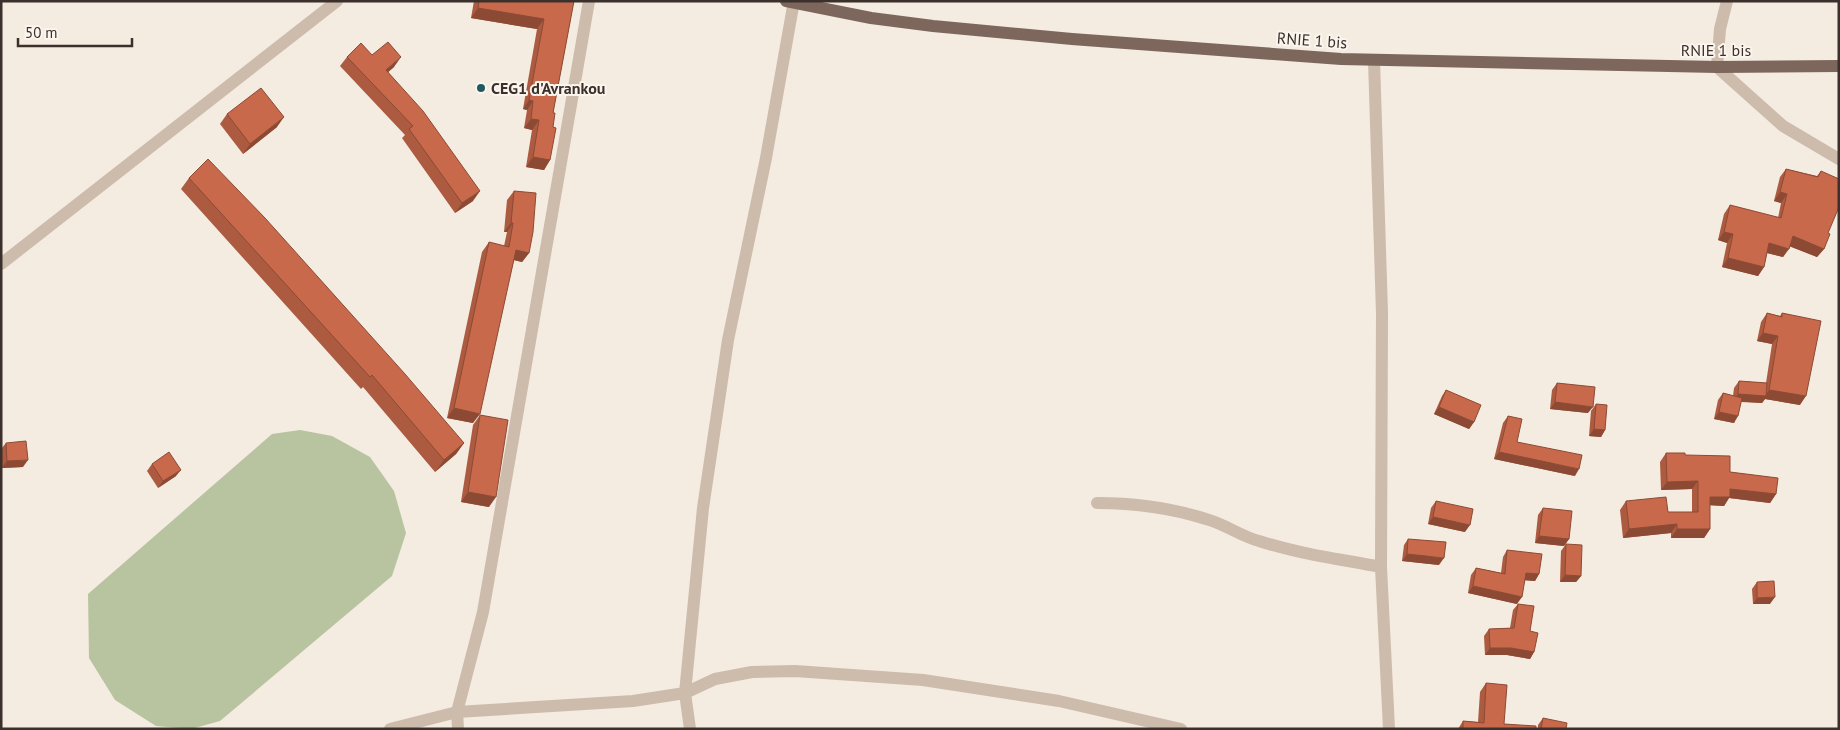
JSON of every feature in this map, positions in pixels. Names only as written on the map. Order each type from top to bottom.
[{"type":"main road","name":"RNIE 1 bis","points":[[791,2],[871,18],[932,26],[1072,39],[1374,60],[1717,67],[1839,66]]},
{"type":"street","points":[[1,264],[338,1]]},
{"type":"street","points":[[458,729],[457,712],[483,612],[589,1]]},
{"type":"street","points":[[1726,1],[1720,29],[1717,67],[1783,126],[1839,159]]},
{"type":"street","points":[[690,729],[685,693],[703,508],[728,340],[766,158],[791,2]]},
{"type":"street","points":[[1374,60],[1382,313],[1381,567],[1389,729]]},
{"type":"street","points":[[1097,503],[1136,504],[1181,513],[1207,519],[1256,541],[1296,551],[1381,567]]},
{"type":"street","points":[[390,729],[457,712],[633,702],[685,693],[715,679],[752,672],[795,671],[923,680],[1059,701],[1181,729]]},
{"type":"green space","points":[[300,430],[332,436],[370,457],[394,491],[406,533],[392,576],[220,721],[191,729],[156,726],[115,700],[89,658],[88,594],[272,434]]},
{"type":"building","points":[[479,1],[574,1],[553,113],[555,113],[553,127],[556,128],[550,160],[533,157],[539,120],[531,119],[533,101],[529,100],[544,19],[478,8]]},
{"type":"building","points":[[388,42],[401,57],[386,70],[423,111],[480,191],[462,203],[409,129],[413,126],[347,57],[361,43],[372,55]]},
{"type":"building","points":[[261,88],[284,117],[250,144],[227,114]]},
{"type":"building","points":[[208,159],[265,218],[405,374],[464,443],[444,460],[372,375],[370,377],[189,178]]},
{"type":"building","points":[[1786,169],[1818,177],[1821,171],[1839,179],[1839,207],[1828,233],[1830,234],[1824,249],[1793,236],[1789,249],[1769,243],[1764,267],[1728,258],[1733,234],[1724,232],[1730,205],[1781,218],[1787,194],[1780,192]]},
{"type":"building","points":[[514,191],[536,193],[533,232],[529,253],[516,250],[480,414],[454,408],[489,242],[509,247],[513,223],[511,223]]},
{"type":"building","points":[[1767,313],[1782,317],[1782,313],[1821,321],[1806,396],[1769,390],[1778,336],[1763,333]]},
{"type":"building","points":[[1739,381],[1767,383],[1766,396],[1738,394]]},
{"type":"building","points":[[1557,383],[1595,387],[1593,407],[1555,402]]},
{"type":"building","points":[[1446,390],[1481,405],[1474,422],[1439,407]]},
{"type":"building","points":[[1723,393],[1742,398],[1738,416],[1719,412]]},
{"type":"building","points":[[1596,404],[1607,405],[1605,430],[1594,429]]},
{"type":"building","points":[[480,415],[508,420],[496,497],[468,492]]},
{"type":"building","points":[[1508,416],[1522,419],[1517,442],[1582,455],[1579,469],[1499,452]]},
{"type":"building","points":[[26,441],[28,460],[7,461],[6,443]]},
{"type":"building","points":[[169,452],[181,470],[163,481],[152,464]]},
{"type":"building","points":[[1666,453],[1730,456],[1730,472],[1778,478],[1776,494],[1730,489],[1730,497],[1710,497],[1710,529],[1677,529],[1677,524],[1629,529],[1626,501],[1666,497],[1668,512],[1698,512],[1698,481],[1667,482]]},
{"type":"building","points":[[1436,501],[1473,509],[1470,525],[1433,517]]},
{"type":"building","points":[[1543,508],[1572,511],[1569,539],[1539,536]]},
{"type":"building","points":[[1408,539],[1446,542],[1444,558],[1407,554]]},
{"type":"building","points":[[1566,544],[1582,545],[1581,576],[1565,575]]},
{"type":"building","points":[[1507,550],[1542,554],[1539,574],[1526,573],[1522,597],[1473,586],[1476,568],[1505,574]]},
{"type":"building","points":[[1774,581],[1775,597],[1757,598],[1757,582]]},
{"type":"building","points":[[1518,604],[1534,606],[1530,631],[1538,633],[1534,652],[1511,648],[1490,648],[1489,629],[1514,628]]},
{"type":"building","points":[[1486,683],[1507,685],[1504,724],[1536,726],[1536,729],[1463,729],[1463,721],[1484,723]]},
{"type":"building","points":[[1543,718],[1567,723],[1566,729],[1541,729]]},
{"type":"place","name":"CEG1 d'Avrankou","points":[[481,88]]}]
